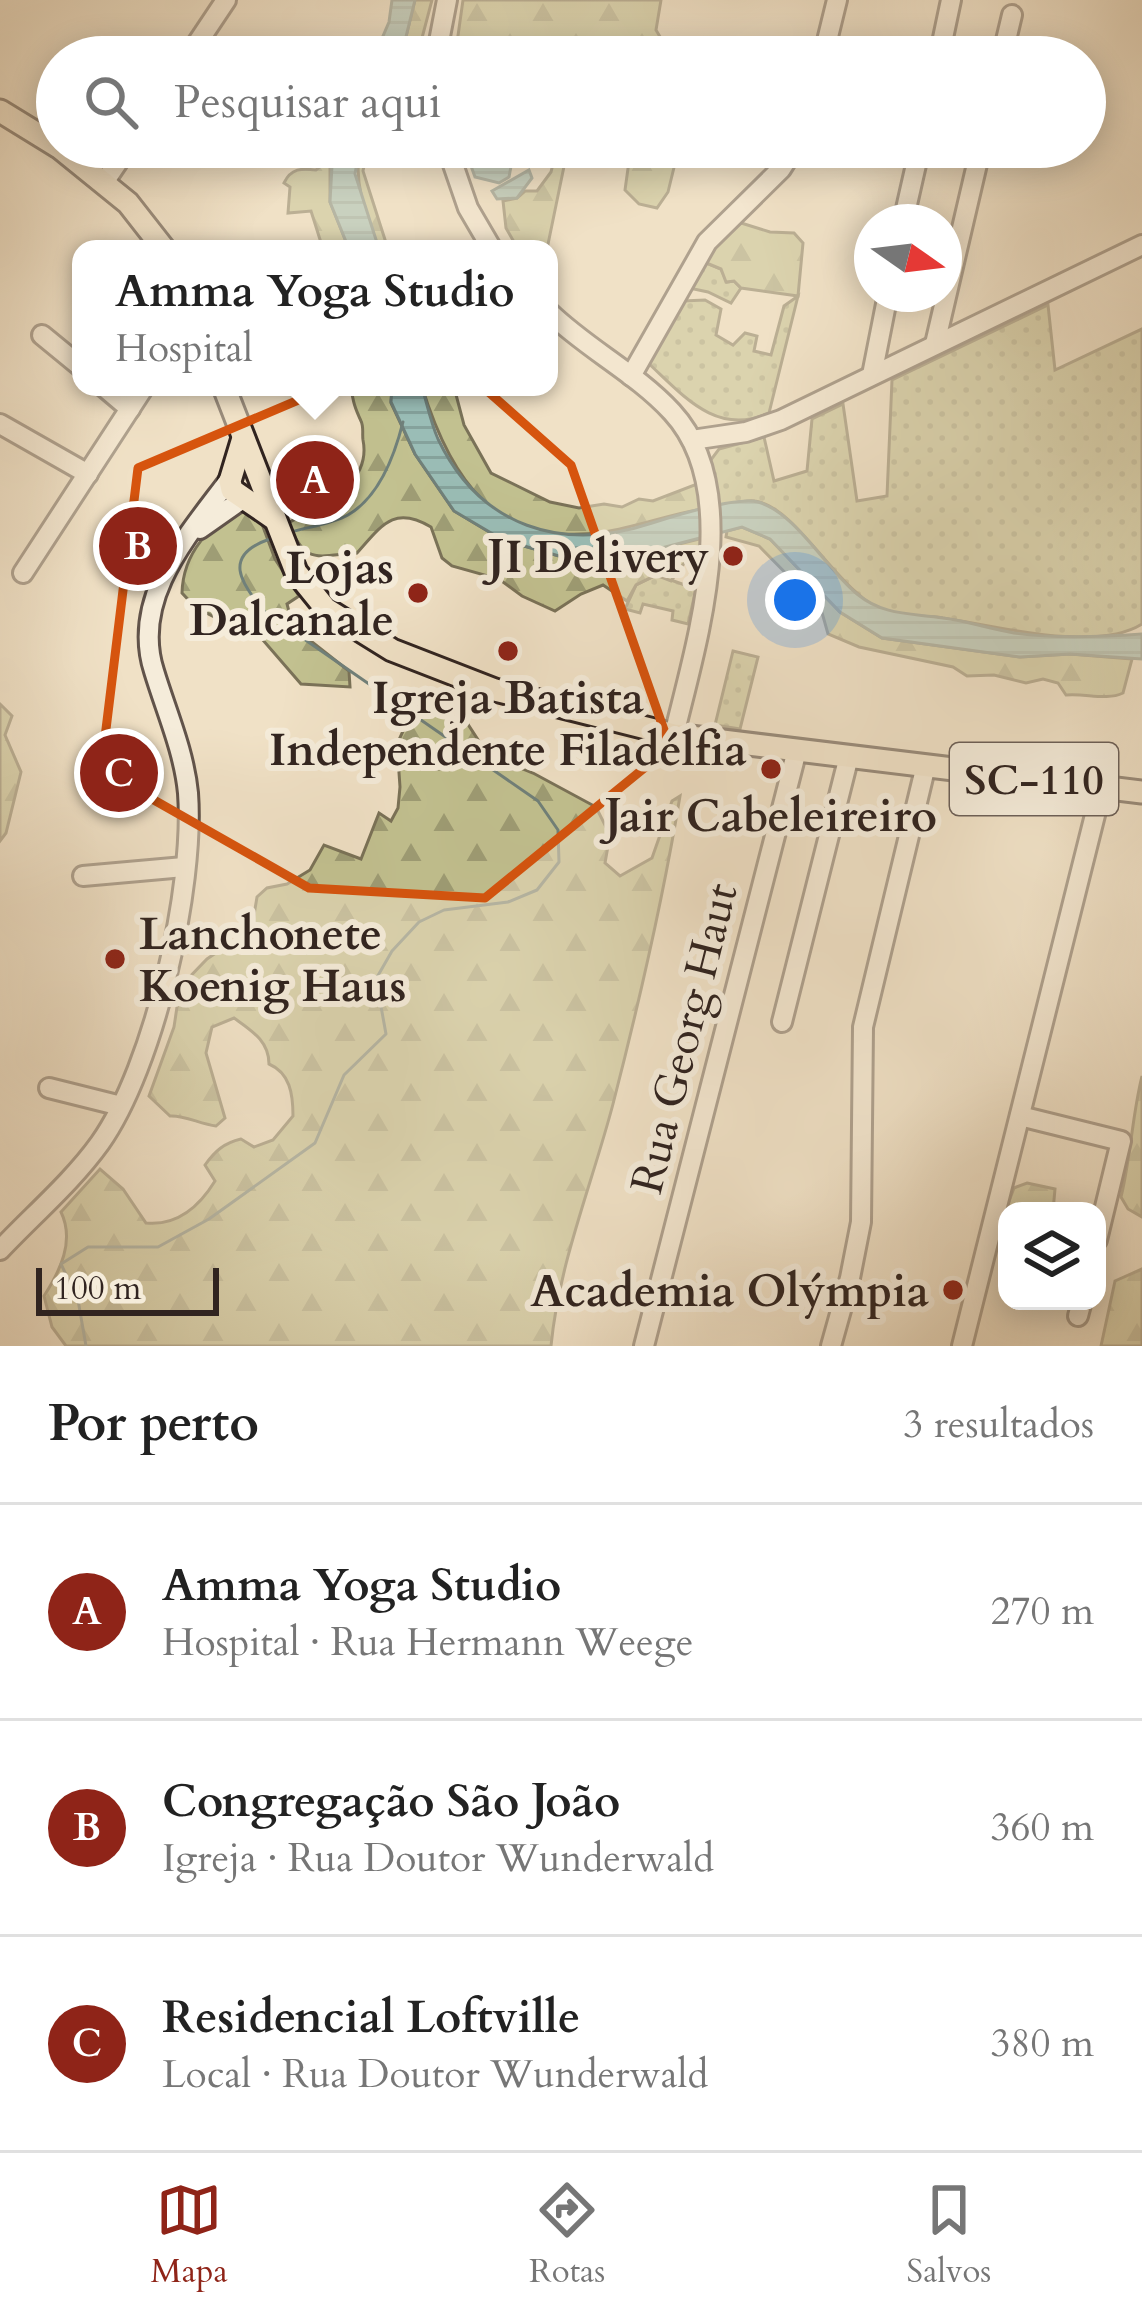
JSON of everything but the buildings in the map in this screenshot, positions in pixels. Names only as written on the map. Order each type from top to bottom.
[{"type":"main road","points":[[0,111],[36,133]]},
{"type":"main road","points":[[88,168],[128,203],[157,240]]},
{"type":"main road","name":"SC-110","points":[[227,396],[296,572],[326,609],[392,650],[495,691],[674,735],[1142,792]]},
{"type":"main road","points":[[233,474],[249,468],[259,478],[256,492],[244,498],[232,490],[233,474],[243,438]]},
{"type":"main road","name":"SC-110","points":[[244,498],[277,530]]},
{"type":"street","points":[[202,36],[226,0]]},
{"type":"street","points":[[440,36],[447,0]]},
{"type":"street","points":[[829,36],[837,0]]},
{"type":"street","points":[[944,36],[952,0]]},
{"type":"street","points":[[1007,36],[1012,16]]},
{"type":"street","points":[[105,181],[114,168]]},
{"type":"street","points":[[454,168],[468,208],[487,240]]},
{"type":"street","points":[[631,376],[707,242],[782,168]]},
{"type":"street","points":[[907,204],[915,168]]},
{"type":"street","points":[[935,344],[976,168]]},
{"type":"street","points":[[692,440],[764,427],[1142,245]]},
{"type":"street","points":[[872,375],[884,312]]},
{"type":"street","points":[[558,319],[668,407],[692,440],[708,505],[710,576],[674,735]]},
{"type":"street","points":[[42,334],[72,359]]},
{"type":"street","points":[[115,396],[130,409]]},
{"type":"street","points":[[23,573],[138,396]]},
{"type":"street","points":[[0,424],[88,474]]},
{"type":"street","points":[[0,1250],[87,1159],[122,1106],[158,1006],[184,867],[188,809],[185,772],[151,664],[148,627],[157,590],[233,474]]},
{"type":"street","points":[[183,544],[244,498]]},
{"type":"street","name":"Rua Georg Haut","points":[[644,1346],[797,750]]},
{"type":"street","points":[[782,1022],[849,756]]},
{"type":"street","points":[[831,1346],[860,1222],[863,1027],[926,765]]},
{"type":"street","points":[[962,1346],[1102,787]]},
{"type":"street","points":[[83,876],[184,867]]},
{"type":"street","points":[[49,1088],[122,1106]]},
{"type":"street","points":[[1020,1116],[1121,1141],[1106,1203]]},
{"type":"highlighted area","points":[[433,343],[571,465],[670,747],[485,898],[309,888],[101,770],[138,468]]},
{"type":"green space","points":[[415,0],[432,0],[423,36],[406,36]]},
{"type":"green space","points":[[463,0],[661,0],[656,30],[660,36],[458,36]]},
{"type":"green space","points":[[330,168],[330,202],[345,240],[320,240],[311,211],[288,213],[287,178],[297,170]]},
{"type":"green space","points":[[358,168],[364,168],[385,240],[376,240]]},
{"type":"green space","points":[[564,168],[549,240],[513,240],[506,228],[503,201],[537,191],[551,172]]},
{"type":"green space","points":[[628,168],[674,168],[668,192],[657,208],[639,204],[625,190]]},
{"type":"green space","points":[[738,222],[770,232],[794,233],[803,243],[798,296],[741,288],[734,281],[726,282],[721,269],[704,262],[718,238]]},
{"type":"green space","points":[[704,262],[721,269],[727,282],[734,281],[741,288],[731,303],[689,288]]},
{"type":"green space","points":[[798,296],[769,413],[733,420],[717,416],[687,399],[647,362],[683,301],[705,300],[721,309],[716,335],[733,345],[745,333],[757,336],[754,351],[771,355],[784,306]]},
{"type":"green space","points":[[1048,305],[1055,370],[1142,329],[1142,624],[1122,632],[1073,637],[888,613],[853,589],[771,507],[742,501],[719,507],[710,461],[719,449],[764,437],[774,481],[807,471],[812,419],[843,404],[857,501],[887,496],[892,380]]},
{"type":"green space","points":[[352,396],[391,396],[415,454],[454,511],[503,540],[566,558],[627,557],[707,537],[702,556],[685,562],[671,581],[656,575],[636,585],[627,601],[603,585],[555,611],[499,579],[452,566],[442,558],[431,527],[407,518],[389,521],[357,553],[321,556],[307,552],[288,523],[342,491],[360,469],[362,426]]},
{"type":"green space","points":[[425,396],[456,396],[464,425],[491,473],[550,502],[579,508],[622,507],[697,484],[703,509],[604,532],[566,534],[534,529],[506,518],[483,500],[447,451]]},
{"type":"green space","points":[[246,509],[262,524],[275,559],[299,596],[287,604],[293,627],[349,671],[350,687],[301,684],[249,624],[212,616],[182,593],[187,565],[201,541],[221,522]]},
{"type":"green space","points":[[742,527],[770,539],[840,612],[882,638],[1020,657],[1070,654],[1132,659],[1123,693],[1066,695],[1058,683],[1043,679],[1026,683],[994,675],[967,676],[953,667],[859,647],[828,634],[821,609],[759,546],[726,537],[727,531]]},
{"type":"green space","points":[[657,575],[696,589],[688,624],[672,620],[673,611],[643,604],[640,613],[625,609],[636,585]]},
{"type":"green space","points":[[733,651],[758,657],[740,729],[715,725]]},
{"type":"green space","points":[[417,701],[456,706],[488,755],[596,807],[610,835],[605,863],[620,876],[652,858],[672,801],[680,796],[641,989],[569,1254],[551,1346],[66,1346],[52,1327],[44,1296],[66,1245],[61,1212],[100,1169],[123,1189],[146,1223],[168,1221],[194,1207],[209,1190],[215,1181],[205,1165],[220,1148],[241,1139],[254,1147],[273,1140],[293,1116],[286,1079],[269,1064],[258,1037],[234,1018],[212,1027],[206,1053],[225,1118],[216,1126],[170,1116],[149,1096],[174,1027],[180,987],[207,959],[241,936],[253,921],[257,897],[310,870],[324,845],[361,859],[379,813],[391,821],[400,787],[397,744]]},
{"type":"green space","points":[[0,704],[12,716],[5,735],[21,772],[0,841]]},
{"type":"green space","points":[[1142,1076],[1142,1217],[1128,1209],[1121,1197]]},
{"type":"green space","points":[[1027,1183],[1055,1189],[1054,1202],[1009,1202],[1014,1188]]},
{"type":"green space","points":[[1142,1269],[1142,1346],[1101,1346],[1115,1281]]},
{"type":"water","points":[[392,0],[415,0],[406,36],[383,36]]},
{"type":"water","points":[[332,168],[356,168],[376,240],[345,240],[330,202]]},
{"type":"water","points":[[472,168],[511,168],[509,177],[499,183],[475,177]]},
{"type":"water","points":[[529,170],[532,178],[517,198],[497,199],[492,191]]},
{"type":"water","points":[[391,396],[424,396],[438,439],[456,469],[500,512],[527,525],[556,533],[619,532],[721,505],[758,502],[785,517],[846,584],[877,606],[1029,635],[1142,634],[1142,659],[1070,654],[1020,657],[882,638],[840,612],[770,539],[742,527],[627,557],[566,558],[503,540],[454,511],[415,454]]},
{"type":"waterway","points":[[291,532],[335,521],[359,507],[384,474],[403,422]]},
{"type":"waterway","points":[[86,1346],[78,1300],[61,1264],[88,1247],[158,1247],[209,1219],[315,1143],[344,1075],[386,1034],[376,979],[392,951],[419,922],[444,910],[508,902],[537,890],[559,862],[558,830],[538,801],[265,612],[240,571],[245,553],[270,539]]},
{"type":"place","name":"Amma Yoga Studio","points":[[315,480]]},
{"type":"place","name":"Congregação São João","points":[[138,546]]},
{"type":"place","name":"JI Delivery","points":[[733,556]]},
{"type":"place","name":"Lojas Dalcanale","points":[[418,593]]},
{"type":"place","name":"Igreja Batista Independente Filadélfia","points":[[508,651]]},
{"type":"place","name":"Jair Cabeleireiro","points":[[771,769]]},
{"type":"place","name":"Residencial Loftville","points":[[119,773]]},
{"type":"place","name":"Lanchonete Koenig Haus","points":[[115,959]]},
{"type":"place","name":"Academia Olýmpia","points":[[953,1290]]}]
